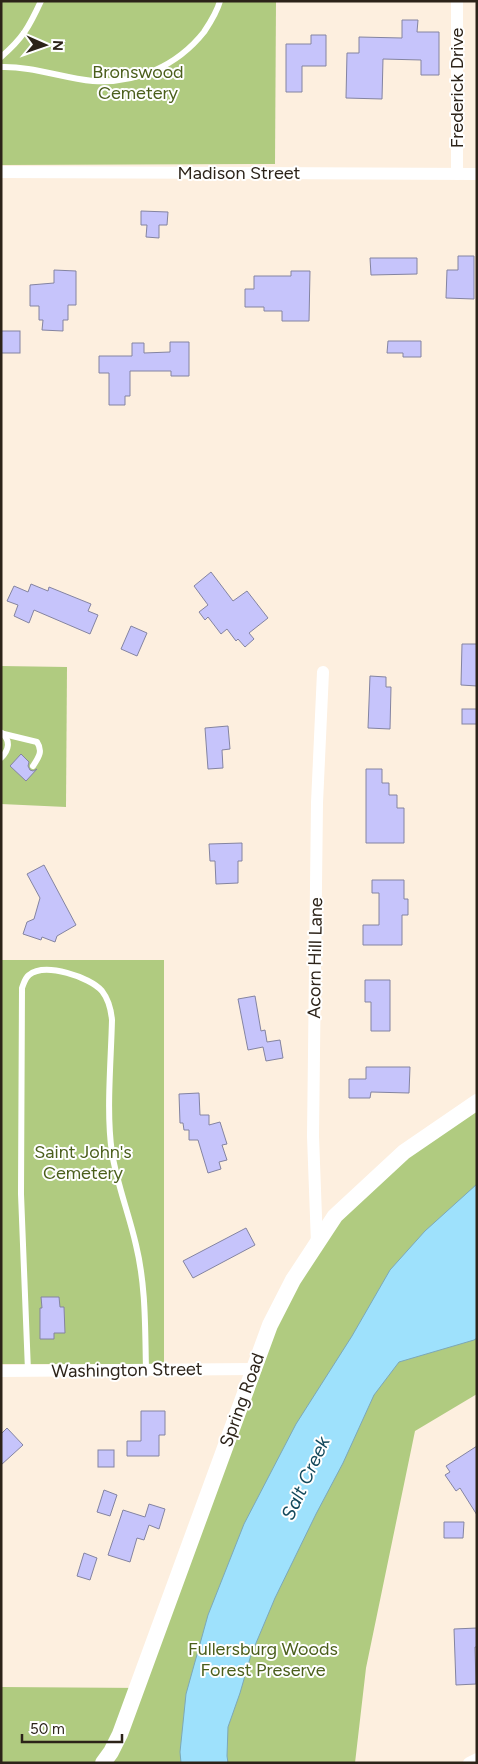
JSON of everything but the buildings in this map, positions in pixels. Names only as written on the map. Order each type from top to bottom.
[{"type":"street","name":"Frederick Drive","points":[[456,174],[457,1]]},
{"type":"street","name":"Madison Street","points":[[1,172],[477,174]]},
{"type":"street","name":"Acorn Hill Lane","points":[[317,1244],[313,1116],[316,803],[323,672]]},
{"type":"street","name":"Spring Road","points":[[103,1763],[120,1734],[279,1306],[335,1216],[404,1152],[477,1102]]},
{"type":"street","name":"Washington Street","points":[[1,1371],[254,1369]]},
{"type":"street","points":[[469,1763],[477,1759]]},
{"type":"lane","points":[[1,57],[24,35],[41,1]]},
{"type":"lane","points":[[1,67],[93,81],[126,80],[144,75],[164,67],[186,52],[209,24],[220,1]]},
{"type":"lane","points":[[1,758],[6,752],[8,745],[3,734]]},
{"type":"lane","points":[[3,734],[37,742],[40,752],[34,766]]},
{"type":"lane","points":[[28,1371],[21,1194],[22,988],[28,975],[35,971],[46,970],[63,972],[92,983],[101,990],[111,1007],[111,1146],[141,1270],[145,1319],[146,1370]]},
{"type":"green space","name":"Bronswood Cemetery","points":[[1,1],[276,1],[275,164],[1,165]]},
{"type":"green space","points":[[1,666],[67,667],[66,807],[1,804]]},
{"type":"green space","name":"Saint John's Cemetery","points":[[1,960],[164,960],[164,1364],[1,1364]]},
{"type":"green space","name":"Fullersburg Woods Forest Preserve","points":[[477,1106],[477,1394],[415,1431],[366,1668],[355,1763],[1,1763],[1,1687],[143,1688],[274,1325],[339,1217],[401,1161]]},
{"type":"water","name":"Salt Creek","points":[[477,1184],[477,1338],[399,1362],[374,1395],[343,1463],[275,1598],[251,1655],[228,1727],[228,1763],[181,1763],[180,1752],[186,1694],[208,1615],[244,1524],[296,1424],[352,1336],[390,1270],[425,1231]]}]
